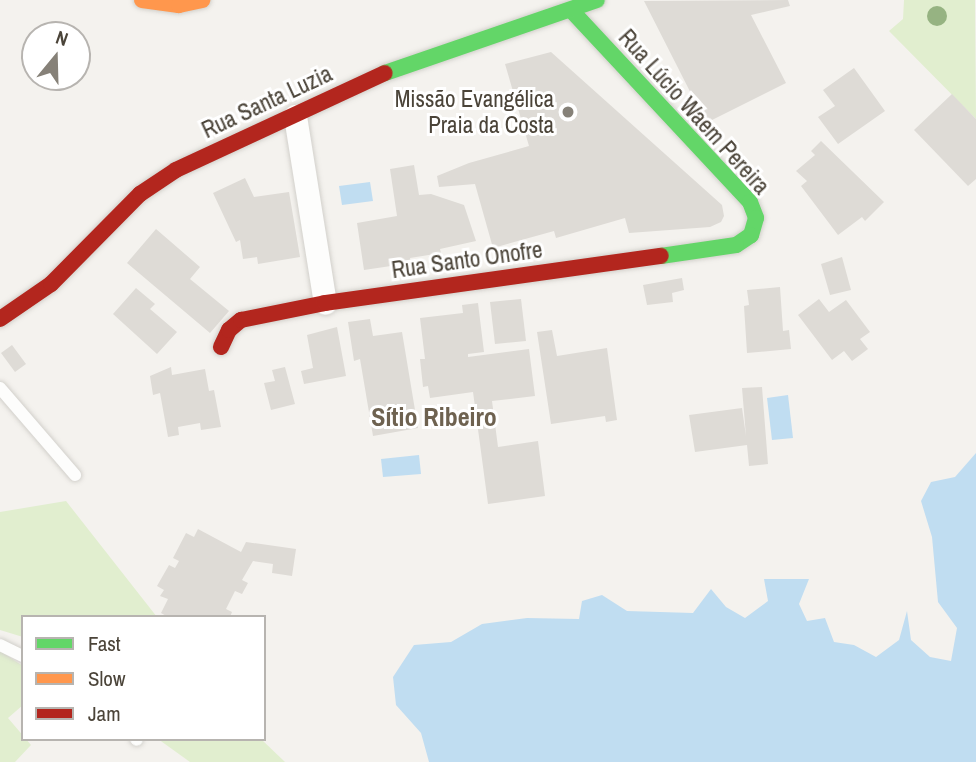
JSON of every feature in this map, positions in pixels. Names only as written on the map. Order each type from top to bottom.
[{"type":"street","points":[[142,0],[179,5],[202,0]]},
{"type":"street","name":"Rua Santa Luzia","points":[[0,319],[51,284],[140,194],[193,161],[414,62],[597,0]]},
{"type":"street","name":"Rua Lúcio Waem Pereira","points":[[571,10],[750,202],[754,209],[755,226],[751,235],[736,245]]},
{"type":"street","points":[[295,116],[325,303]]},
{"type":"street","name":"Rua Santo Onofre","points":[[221,347],[229,330],[240,320],[325,303],[736,245]]},
{"type":"lane","points":[[0,388],[75,475]]},
{"type":"lane","points":[[0,645],[21,655]]},
{"type":"green space","points":[[904,0],[975,0],[976,119],[889,31],[903,19]]},
{"type":"green space","points":[[66,501],[155,615],[21,615],[21,636],[0,630],[0,512]]},
{"type":"green space","points":[[0,651],[21,665],[21,707],[8,718],[21,733],[21,741],[28,741],[31,745],[15,762],[0,762]]},
{"type":"green space","points":[[161,741],[263,741],[285,762],[190,762]]},
{"type":"water","points":[[370,182],[373,201],[342,205],[339,186]]},
{"type":"water","points":[[788,395],[793,438],[772,440],[767,398]]},
{"type":"water","points":[[976,453],[976,762],[429,762],[421,733],[396,705],[393,677],[414,645],[451,642],[482,624],[527,618],[579,619],[582,601],[602,595],[627,611],[693,613],[711,589],[726,607],[745,618],[768,601],[764,579],[809,579],[799,604],[807,621],[825,618],[834,642],[854,645],[876,657],[899,640],[907,611],[911,640],[930,657],[951,661],[957,628],[938,602],[932,537],[921,501],[931,482],[955,477]]},
{"type":"water","points":[[419,455],[421,474],[383,477],[381,459]]},
{"type":"building","points":[[788,0],[790,6],[751,15],[786,83],[706,123],[644,1]]},
{"type":"building","name":"Missão Evangélica Praia da Costa","points":[[551,52],[722,205],[724,216],[721,222],[710,227],[629,233],[625,218],[556,238],[554,231],[493,248],[475,184],[439,187],[437,176],[469,163],[529,146],[505,64]]},
{"type":"building","points":[[854,68],[885,111],[838,144],[818,117],[835,106],[823,90]]},
{"type":"building","points":[[952,94],[976,119],[976,179],[968,186],[914,130]]},
{"type":"building","points":[[821,141],[884,202],[865,221],[862,217],[838,235],[801,186],[807,181],[796,171],[815,155],[811,151]]},
{"type":"building","points":[[414,165],[419,195],[431,194],[464,205],[476,241],[440,249],[441,253],[410,258],[411,263],[364,270],[357,223],[397,216],[390,169]]},
{"type":"building","points":[[245,178],[254,197],[289,192],[300,257],[258,264],[257,257],[243,259],[240,240],[236,242],[213,193]]},
{"type":"building","points":[[156,229],[200,267],[190,279],[229,311],[210,333],[127,263]]},
{"type":"building","points":[[842,257],[851,290],[830,295],[821,264]]},
{"type":"building","points":[[682,278],[684,290],[672,293],[673,302],[647,305],[643,285]]},
{"type":"building","points":[[780,287],[783,331],[789,330],[791,349],[747,353],[744,306],[749,305],[747,290]]},
{"type":"building","points":[[136,288],[155,304],[150,309],[177,332],[157,354],[113,314]]},
{"type":"building","points":[[521,299],[526,341],[495,344],[490,302]]},
{"type":"building","points":[[819,299],[829,312],[846,300],[870,332],[860,339],[868,349],[852,361],[844,351],[832,360],[798,315]]},
{"type":"building","points":[[478,303],[484,352],[468,354],[468,357],[529,349],[535,396],[492,401],[498,447],[538,441],[545,496],[488,504],[473,392],[430,398],[428,386],[423,387],[420,359],[425,359],[420,318],[463,313],[462,305]]},
{"type":"building","points":[[370,319],[373,336],[402,332],[418,428],[373,436],[360,359],[354,361],[348,322]]},
{"type":"building","points":[[337,327],[346,376],[304,384],[301,371],[313,368],[307,335]]},
{"type":"building","points":[[552,330],[557,356],[607,348],[617,420],[606,422],[605,416],[551,424],[537,332]]},
{"type":"building","points":[[12,345],[26,364],[15,372],[1,353]]},
{"type":"building","points":[[171,367],[172,375],[205,369],[209,391],[214,390],[221,427],[201,430],[200,423],[178,427],[179,435],[168,437],[160,393],[153,395],[150,376]]},
{"type":"building","points":[[285,367],[295,404],[271,410],[264,383],[275,381],[272,370]]},
{"type":"building","points":[[762,387],[768,464],[749,466],[747,445],[695,452],[689,415],[742,408],[746,436],[742,388]]},
{"type":"building","points":[[198,529],[241,552],[246,542],[296,549],[292,576],[272,573],[273,564],[253,561],[242,580],[248,583],[242,594],[235,591],[226,609],[232,612],[231,615],[164,615],[161,613],[168,599],[160,596],[164,590],[157,586],[169,565],[175,568],[179,561],[173,558],[186,533],[194,537]]},
{"type":"traffic: fast","points":[[385,73],[597,0]]},
{"type":"traffic: fast","points":[[571,10],[750,202],[756,218],[751,235],[736,245],[661,256]]},
{"type":"traffic: slow","points":[[142,0],[179,5],[202,0]]},
{"type":"traffic: jam","points":[[0,319],[51,284],[140,194],[176,170],[385,73]]},
{"type":"traffic: jam","points":[[221,347],[229,330],[241,320],[325,303],[661,256]]},
{"type":"place","name":"Missão Evangélica Praia da Costa","points":[[568,112]]},
{"type":"district","name":"Sítio Ribeiro","points":[[434,417]]}]
